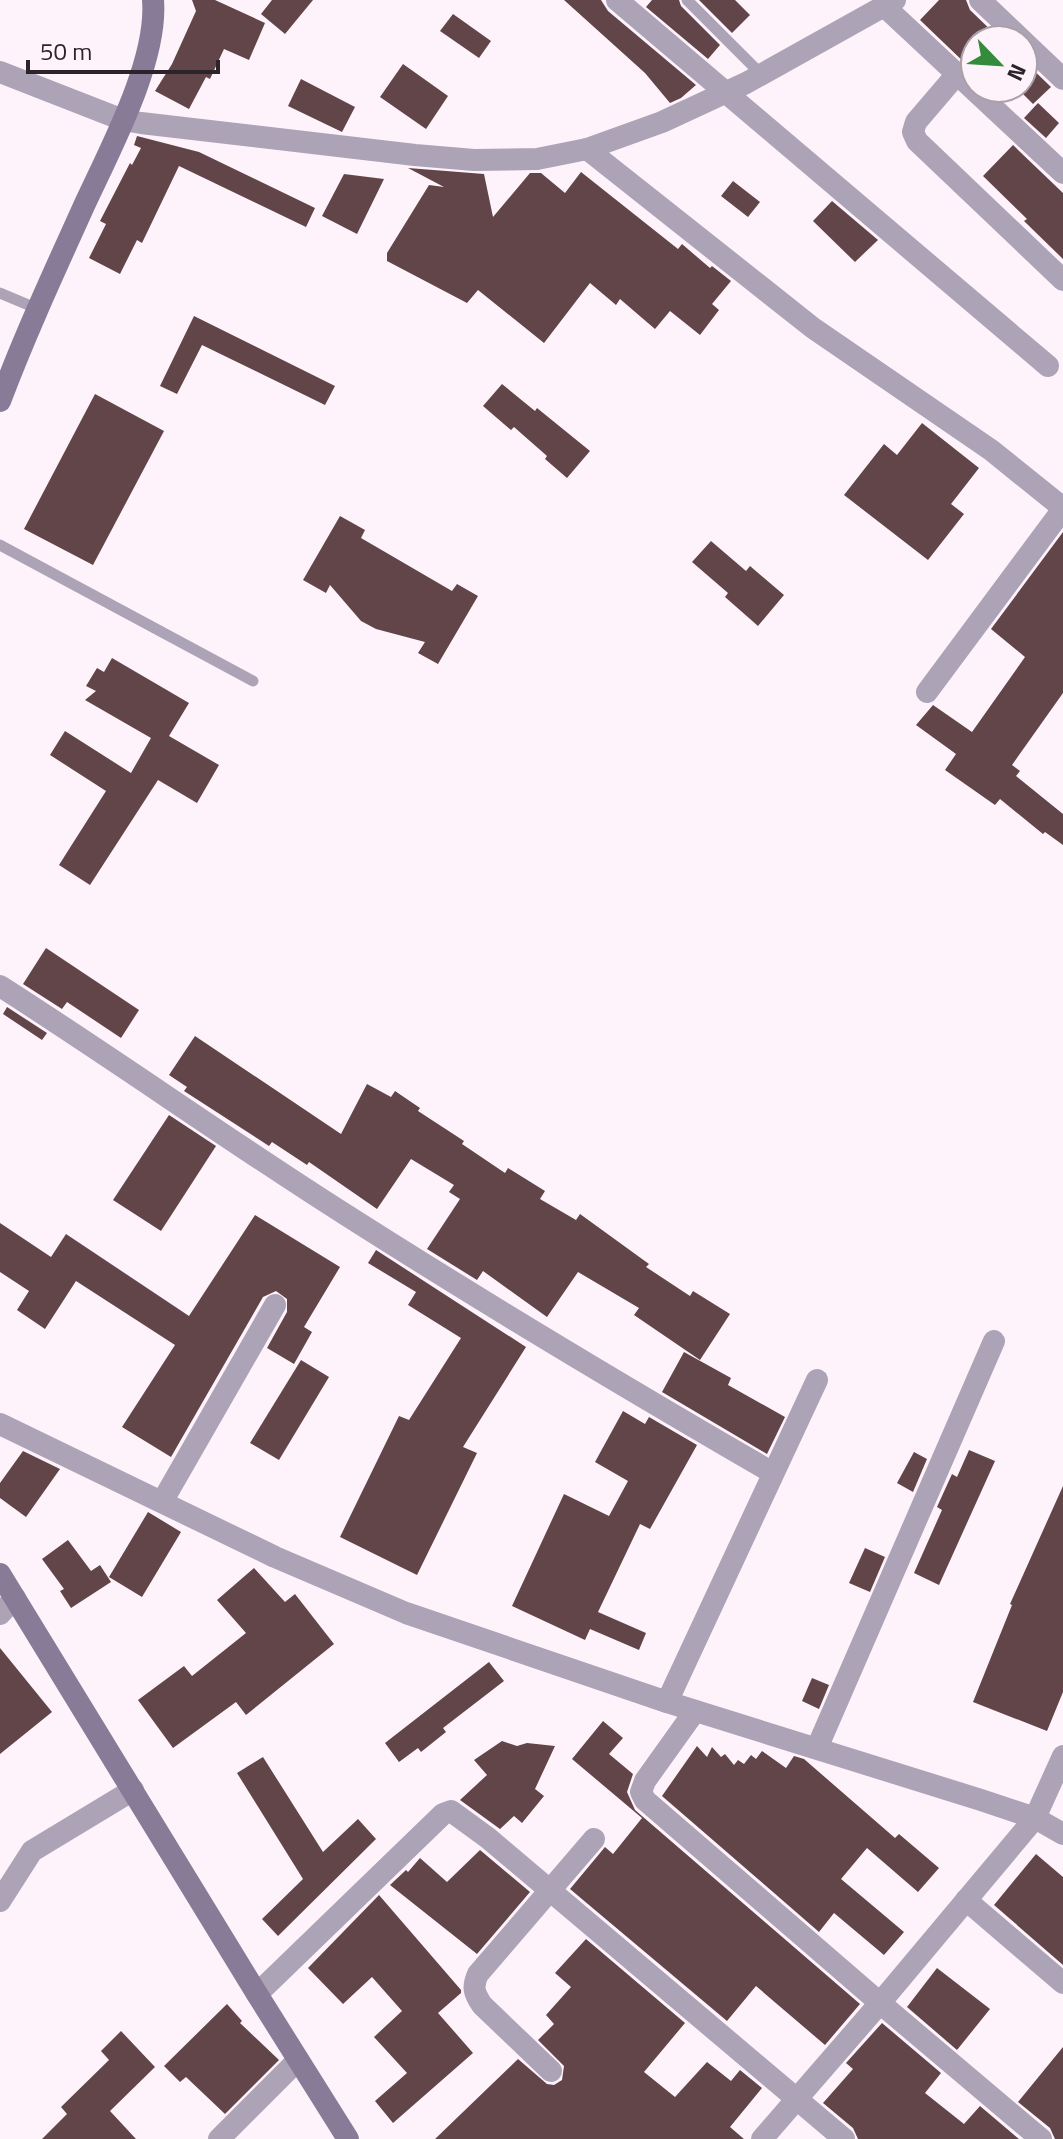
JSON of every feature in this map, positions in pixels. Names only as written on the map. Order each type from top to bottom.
[{"type":"main road","points":[[0,401],[123,120],[155,20],[153,0]]},
{"type":"main road","points":[[0,1574],[8,1606],[133,1790],[348,2139]]},
{"type":"street","points":[[617,0],[1048,366]]},
{"type":"street","points":[[980,0],[1006,24]]},
{"type":"street","points":[[0,72],[123,120],[474,160],[537,159],[587,149],[662,122],[762,75],[890,3],[957,74],[1063,173]]},
{"type":"street","points":[[1039,56],[1063,79]]},
{"type":"street","points":[[957,74],[916,122],[913,132],[917,141],[1063,280]]},
{"type":"street","points":[[587,149],[813,328],[991,450],[1063,508],[927,692]]},
{"type":"street","points":[[0,986],[343,1213],[597,1371],[773,1473]]},
{"type":"street","points":[[162,1502],[275,1305]]},
{"type":"street","points":[[817,1748],[994,1341]]},
{"type":"street","points":[[667,1702],[817,1380]]},
{"type":"street","points":[[0,1424],[275,1557],[406,1613],[667,1702],[1035,1818],[1063,1834]]},
{"type":"street","points":[[695,1711],[645,1781],[641,1792],[645,1800],[1041,2139]]},
{"type":"street","points":[[762,2139],[1035,1818],[1063,1756]]},
{"type":"street","points":[[0,1901],[32,1851],[133,1790]]},
{"type":"street","points":[[257,1994],[443,1814],[451,1811],[844,2139]]},
{"type":"street","points":[[551,2071],[482,2005],[474,1994],[474,1983],[478,1974],[594,1839]]},
{"type":"street","points":[[966,1900],[1063,1983]]},
{"type":"street","points":[[219,2139],[298,2060]]},
{"type":"lane","points":[[687,0],[762,75]]},
{"type":"lane","points":[[0,293],[38,309]]},
{"type":"lane","points":[[0,545],[253,681]]},
{"type":"building","points":[[192,0],[215,0],[265,23],[249,60],[224,49],[210,79],[206,77],[189,109],[155,91],[172,64],[196,11]]},
{"type":"building","points":[[272,0],[313,0],[285,34],[261,14]]},
{"type":"building","points":[[564,0],[601,0],[608,11],[696,85],[670,103],[645,73]]},
{"type":"building","points":[[652,0],[679,0],[681,6],[720,45],[708,59],[646,7]]},
{"type":"building","points":[[699,0],[735,0],[750,15],[732,33]]},
{"type":"building","points":[[939,0],[966,0],[970,10],[985,24],[959,24],[959,57],[920,20]]},
{"type":"building","points":[[453,14],[491,41],[479,58],[440,31]]},
{"type":"building","points":[[403,64],[448,96],[426,129],[380,97]]},
{"type":"building","points":[[1039,75],[1051,87],[1039,98]]},
{"type":"building","points":[[301,79],[355,107],[342,132],[288,106]]},
{"type":"building","points":[[1039,104],[1059,123],[1046,138],[1024,118]]},
{"type":"building","points":[[137,136],[199,152],[315,208],[306,227],[179,166],[142,243],[137,240],[120,274],[89,258],[106,224],[100,221],[141,148],[134,145]]},
{"type":"building","points":[[1013,145],[1063,193],[1063,259],[983,176]]},
{"type":"building","points":[[408,168],[484,174],[493,217],[530,173],[541,173],[565,193],[581,172],[678,249],[682,244],[731,281],[712,304],[719,310],[700,335],[670,311],[655,329],[620,299],[616,305],[590,283],[544,343],[478,290],[467,303],[387,261],[387,253],[429,185],[444,187]]},
{"type":"building","points":[[344,174],[384,179],[357,234],[322,216]]},
{"type":"building","points":[[733,181],[760,202],[748,217],[721,196]]},
{"type":"building","points":[[832,201],[878,240],[855,262],[813,221]]},
{"type":"building","points":[[194,316],[335,386],[325,405],[202,345],[177,394],[160,386]]},
{"type":"building","points":[[502,384],[590,451],[567,478],[514,427],[511,430],[483,406]]},
{"type":"building","points":[[95,394],[164,431],[93,565],[24,529]]},
{"type":"building","points":[[922,423],[979,468],[951,504],[964,514],[928,560],[844,495],[884,444],[897,455]]},
{"type":"building","points":[[340,516],[365,530],[361,538],[452,591],[457,584],[478,596],[438,664],[418,653],[425,642],[376,629],[361,621],[330,585],[326,593],[303,580]]},
{"type":"building","points":[[1063,532],[1063,693],[1012,765],[1020,771],[1016,776],[1063,814],[1063,845],[1045,832],[1043,834],[1000,799],[995,805],[945,770],[956,754],[916,725],[933,705],[972,732],[1025,657],[991,629]]},
{"type":"building","points":[[711,541],[746,571],[750,566],[784,595],[758,626],[725,597],[728,593],[692,562]]},
{"type":"building","points":[[112,658],[189,703],[169,736],[219,765],[197,803],[158,780],[90,885],[59,865],[106,791],[50,755],[65,731],[131,773],[151,738],[85,700],[96,691],[86,686],[97,668],[104,672]]},
{"type":"building","points":[[46,948],[139,1010],[121,1038],[67,1002],[62,1009],[23,984]]},
{"type":"building","points":[[7,1007],[47,1033],[42,1040],[3,1014]]},
{"type":"building","points":[[195,1036],[341,1134],[367,1084],[391,1097],[395,1091],[420,1108],[418,1111],[464,1141],[462,1144],[505,1173],[508,1168],[545,1191],[540,1199],[576,1220],[580,1214],[649,1264],[646,1267],[690,1296],[693,1291],[730,1314],[700,1360],[634,1315],[639,1308],[578,1272],[547,1317],[483,1271],[477,1280],[427,1249],[460,1199],[449,1192],[454,1185],[411,1159],[377,1209],[309,1162],[307,1165],[272,1142],[269,1146],[184,1091],[187,1087],[169,1075]]},
{"type":"building","points":[[169,1115],[216,1146],[161,1231],[113,1200]]},
{"type":"building","points":[[255,1215],[340,1267],[304,1327],[312,1332],[294,1364],[267,1348],[287,1312],[287,1299],[276,1291],[263,1297],[171,1457],[122,1427],[175,1345],[76,1281],[45,1329],[17,1310],[29,1291],[0,1272],[0,1223],[51,1257],[66,1234],[189,1316]]},
{"type":"building","points":[[376,1250],[526,1347],[463,1447],[477,1453],[417,1575],[340,1537],[399,1416],[409,1420],[461,1338],[408,1305],[416,1292],[368,1263]]},
{"type":"building","points":[[684,1352],[731,1378],[728,1385],[785,1417],[767,1454],[662,1392]]},
{"type":"building","points":[[301,1360],[329,1377],[279,1460],[250,1443]]},
{"type":"building","points":[[623,1411],[645,1424],[649,1417],[697,1445],[650,1529],[640,1524],[598,1612],[646,1633],[639,1650],[590,1629],[585,1640],[512,1606],[564,1494],[609,1516],[628,1481],[595,1462]]},
{"type":"building","points":[[969,1450],[995,1461],[939,1585],[914,1573],[942,1510],[937,1507],[952,1474],[957,1477]]},
{"type":"building","points":[[23,1451],[60,1469],[26,1517],[0,1498],[0,1483]]},
{"type":"building","points":[[914,1452],[927,1459],[913,1492],[897,1483]]},
{"type":"building","points":[[1063,1486],[1063,1692],[1047,1731],[973,1702],[1010,1604]]},
{"type":"building","points":[[148,1512],[181,1532],[142,1597],[109,1577]]},
{"type":"building","points":[[68,1540],[91,1571],[100,1565],[111,1582],[71,1608],[60,1591],[64,1589],[42,1559]]},
{"type":"building","points":[[865,1548],[885,1557],[870,1592],[849,1583]]},
{"type":"building","points":[[254,1568],[285,1602],[295,1594],[334,1644],[246,1715],[236,1702],[173,1748],[138,1700],[184,1666],[192,1676],[246,1633],[217,1600]]},
{"type":"building","points":[[0,1648],[52,1712],[0,1754]]},
{"type":"building","points":[[489,1662],[504,1681],[443,1728],[446,1732],[421,1752],[418,1748],[399,1762],[385,1743]]},
{"type":"building","points":[[812,1678],[829,1685],[819,1709],[802,1701]]},
{"type":"building","points":[[603,1721],[623,1738],[609,1754],[633,1774],[627,1792],[635,1810],[860,2004],[825,2045],[756,1986],[727,2021],[570,1889],[605,1847],[613,1854],[642,1818],[572,1759]]},
{"type":"building","points":[[502,1741],[517,1746],[527,1743],[555,1746],[535,1789],[544,1796],[522,1823],[514,1816],[500,1829],[460,1800],[487,1775],[474,1760]]},
{"type":"building","points":[[697,1746],[707,1757],[712,1747],[721,1757],[725,1754],[734,1765],[738,1760],[744,1764],[751,1755],[756,1759],[762,1751],[786,1768],[794,1756],[804,1759],[895,1838],[899,1834],[939,1868],[918,1892],[867,1848],[841,1879],[904,1932],[884,1955],[834,1913],[819,1932],[662,1796]]},
{"type":"building","points":[[263,1757],[323,1852],[358,1819],[376,1839],[278,1936],[262,1919],[303,1879],[237,1773]]},
{"type":"building","points":[[480,1850],[530,1892],[477,1954],[390,1885],[420,1858],[447,1882]]},
{"type":"building","points":[[1036,1854],[1063,1877],[1063,1965],[994,1905]]},
{"type":"building","points":[[379,1895],[461,1990],[438,2013],[473,2053],[393,2123],[375,2101],[407,2073],[374,2037],[402,2011],[372,1977],[343,2004],[308,1968]]},
{"type":"building","points":[[586,1939],[685,2023],[644,2072],[675,2097],[707,2062],[731,2081],[740,2070],[762,2088],[730,2127],[744,2139],[435,2139],[518,2059],[547,2084],[554,2085],[562,2080],[564,2066],[538,2040],[554,2024],[546,2015],[571,1987],[555,1973]]},
{"type":"building","points":[[937,1968],[990,2009],[957,2050],[907,2007]]},
{"type":"building","points":[[227,2004],[242,2021],[240,2023],[279,2060],[225,2114],[186,2077],[180,2082],[164,2066]]},
{"type":"building","points":[[882,2023],[941,2073],[925,2093],[964,2124],[980,2106],[1019,2139],[858,2139],[853,2128],[823,2103],[853,2069],[846,2063]]},
{"type":"building","points":[[121,2031],[155,2067],[110,2111],[136,2139],[42,2139],[67,2114],[61,2107],[109,2060],[101,2051]]},
{"type":"building","points":[[1063,2047],[1063,2139],[1055,2139],[1050,2128],[1018,2102]]}]
